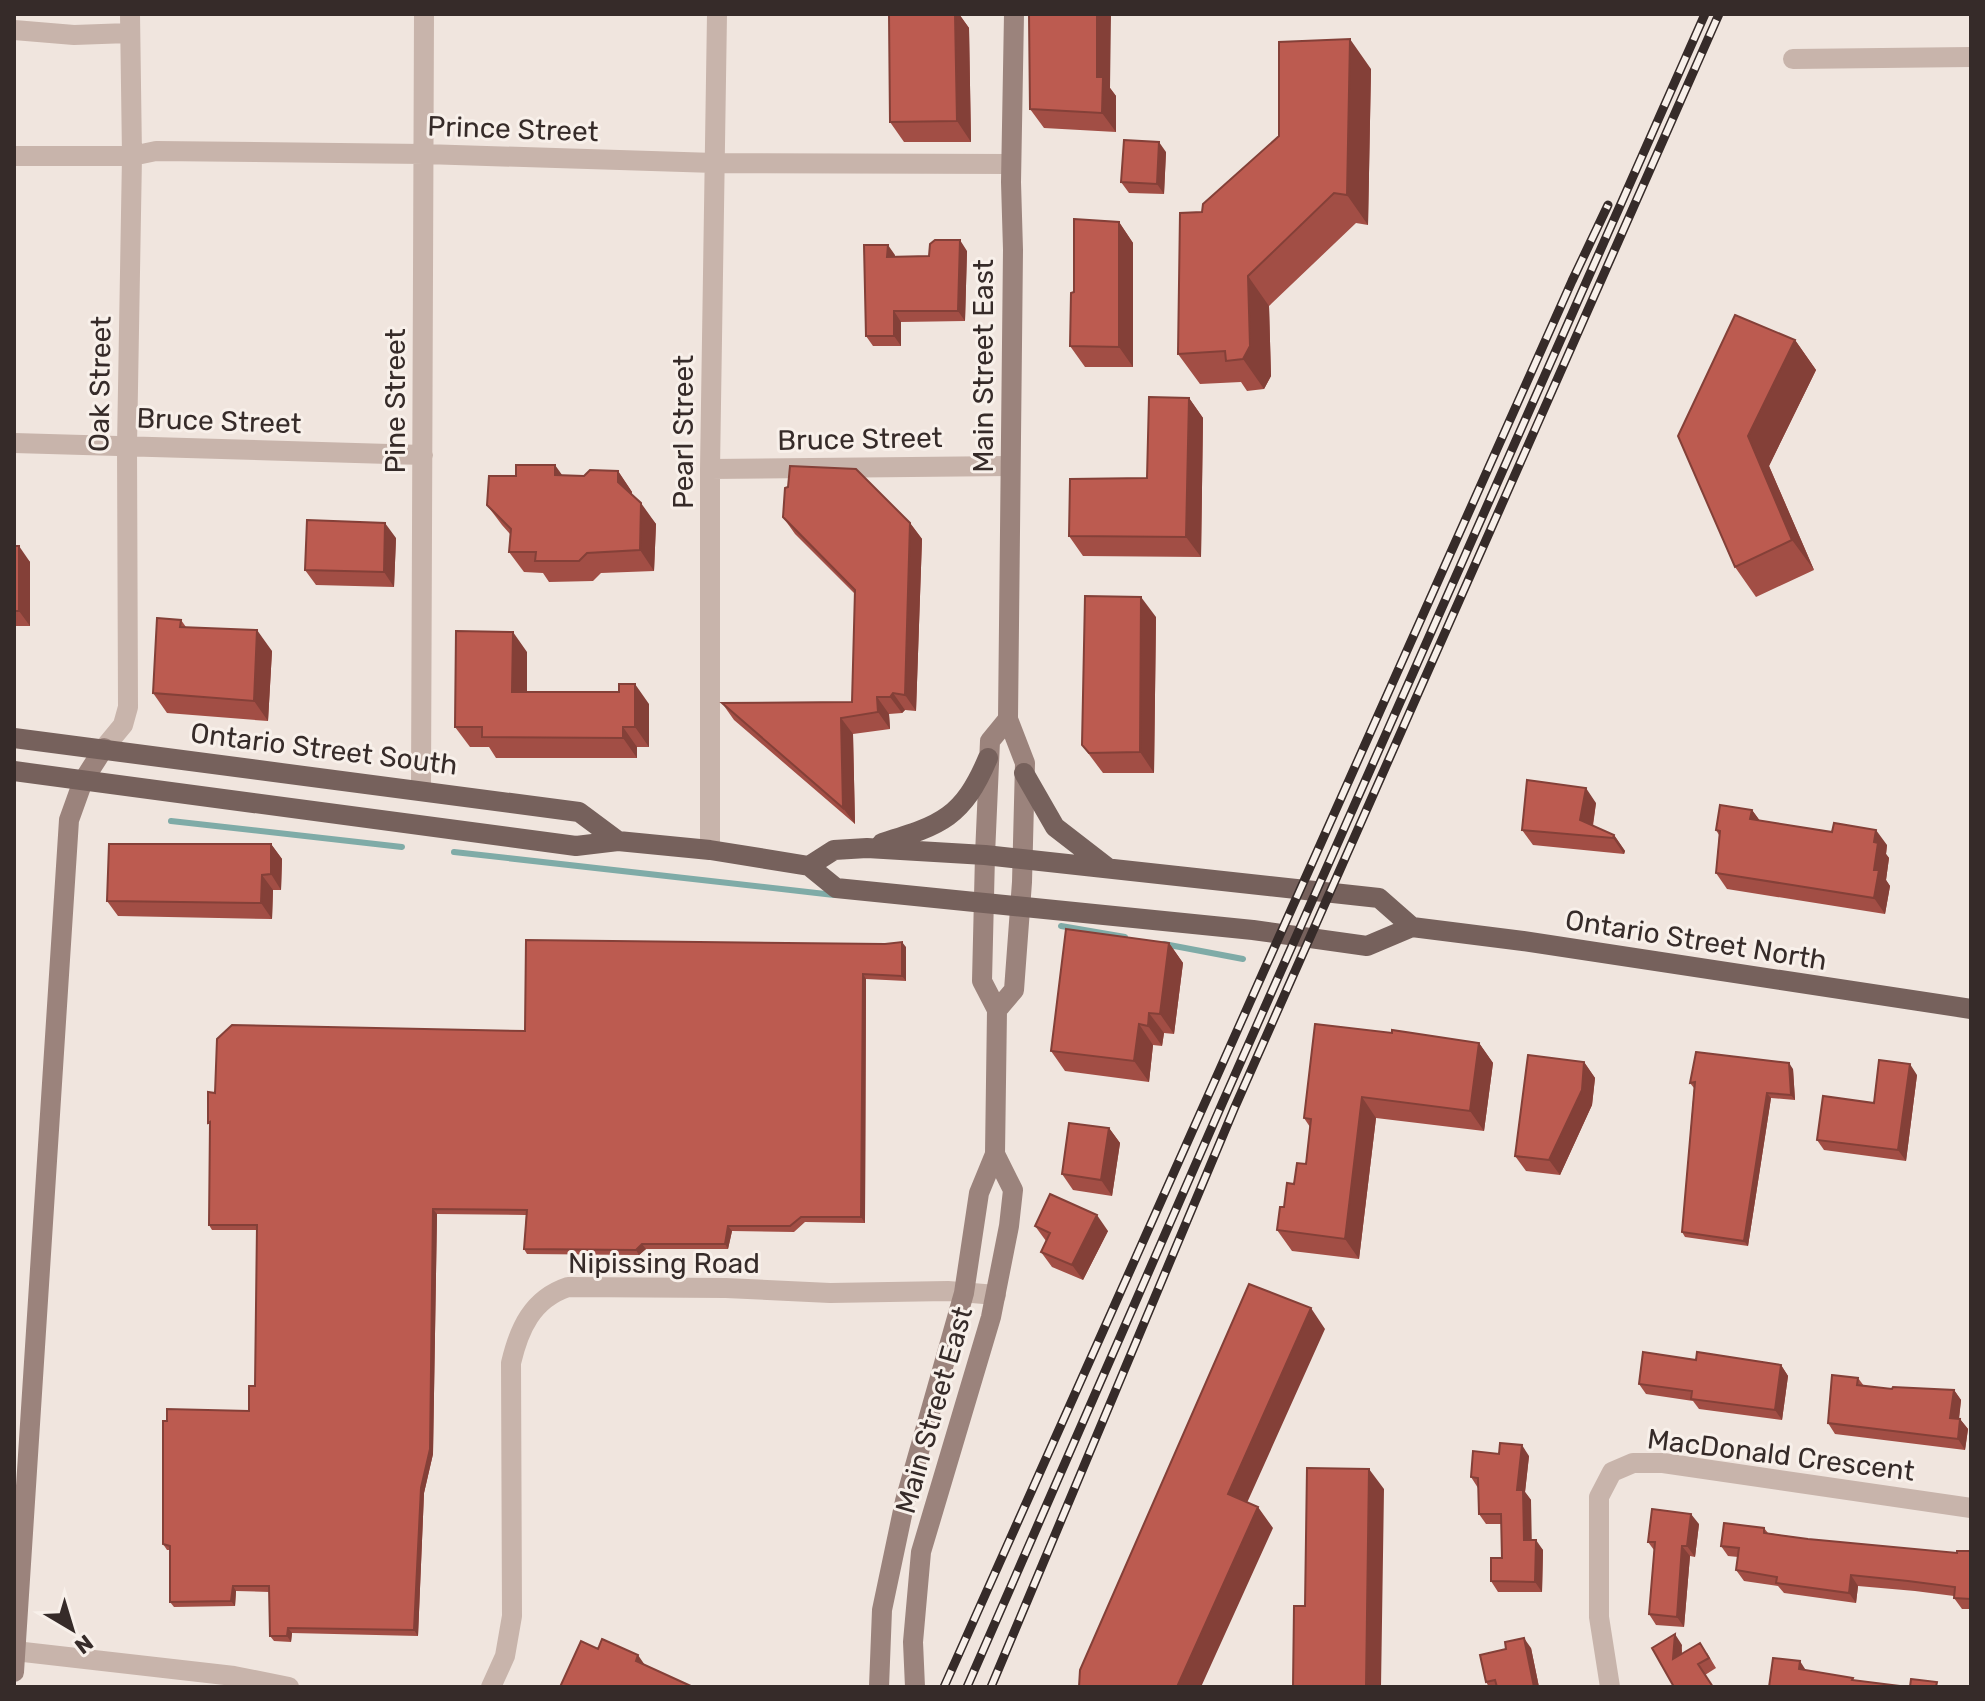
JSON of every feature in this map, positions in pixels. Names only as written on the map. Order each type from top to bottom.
[{"type":"main road","name":"Main Street East","points":[[997,1010],[1014,990],[1023,861],[1025,763],[1008,719],[1014,14]]},
{"type":"main road","name":"Main Street East","points":[[879,1687],[882,1610],[905,1501],[964,1293],[979,1193],[995,1154],[997,1010],[982,981],[983,903],[990,741],[1008,719]]},
{"type":"main road","name":"Ontario Street South","points":[[14,738],[579,812],[618,841]]},
{"type":"main road","points":[[14,1672],[69,820],[83,781],[104,748]]},
{"type":"main road","points":[[867,848],[926,830],[954,814],[975,789],[988,758]]},
{"type":"main road","points":[[14,771],[576,846],[618,841],[710,850],[809,866],[836,888],[1253,930],[1367,946],[1412,927],[1379,898],[985,855],[867,848],[834,850],[809,866]]},
{"type":"main road","points":[[1024,773],[1055,827],[1108,868]]},
{"type":"main road","name":"Ontario Street North","points":[[1412,927],[1971,1009]]},
{"type":"main road","name":"Main Street East","points":[[915,1687],[913,1642],[921,1552],[996,1295],[1009,1226],[1013,1190],[995,1154]]},
{"type":"street","name":"Pine Street","points":[[421,789],[424,14]]},
{"type":"street","name":"Pearl Street","points":[[710,850],[710,469],[717,14]]},
{"type":"street","points":[[14,30],[74,35],[130,24]]},
{"type":"street","name":"Oak Street","points":[[104,748],[123,725],[128,707],[130,24]]},
{"type":"street","points":[[1793,59],[1971,57]]},
{"type":"street","name":"Prince Street","points":[[14,156],[132,156],[156,151],[424,154],[715,163],[1011,164]]},
{"type":"street","name":"Bruce Street","points":[[14,443],[423,455]]},
{"type":"street","name":"Bruce Street","points":[[710,469],[1010,466]]},
{"type":"street","name":"Nipissing Road","points":[[491,1687],[505,1656],[512,1616],[511,1363],[517,1340],[544,1298],[568,1287],[996,1295]]},
{"type":"street","name":"MacDonald Crescent","points":[[1610,1687],[1599,1617],[1599,1497],[1612,1472],[1633,1463],[1663,1463],[1971,1508]]},
{"type":"street","points":[[15,1651],[234,1676],[289,1687]]},
{"type":"building","points":[[889,14],[955,14],[957,121],[890,122]]},
{"type":"building","points":[[1029,14],[1097,14],[1097,77],[1103,77],[1102,113],[1030,109]]},
{"type":"building","points":[[1350,39],[1347,195],[1334,193],[1248,276],[1250,346],[1243,359],[1226,361],[1225,351],[1178,354],[1180,213],[1202,212],[1203,204],[1279,136],[1279,42]]},
{"type":"building","points":[[1124,140],[1159,142],[1157,184],[1121,182]]},
{"type":"building","points":[[1074,219],[1119,222],[1119,347],[1070,346]]},
{"type":"building","points":[[935,240],[960,240],[958,311],[894,311],[894,336],[866,336],[864,245],[888,245],[887,257],[929,256],[930,244]]},
{"type":"building","points":[[1735,315],[1795,340],[1748,436],[1792,540],[1735,567],[1678,436]]},
{"type":"building","points":[[1149,397],[1189,398],[1186,537],[1069,536],[1070,479],[1147,478]]},
{"type":"building","points":[[516,465],[555,465],[555,475],[584,476],[590,470],[618,471],[618,482],[641,503],[640,550],[587,553],[579,561],[535,561],[536,552],[509,552],[511,529],[487,505],[489,476],[516,476]]},
{"type":"building","points":[[790,466],[856,469],[910,523],[905,695],[893,693],[890,697],[877,697],[878,712],[841,718],[843,808],[722,703],[852,702],[855,590],[783,517]]},
{"type":"building","points":[[307,520],[385,523],[384,572],[305,570]]},
{"type":"building","points":[[14,546],[19,546],[19,611],[14,611]]},
{"type":"building","points":[[1085,596],[1141,597],[1140,752],[1089,753],[1082,745]]},
{"type":"building","points":[[157,618],[181,620],[180,627],[257,630],[254,701],[153,693]]},
{"type":"building","points":[[456,631],[513,632],[512,692],[619,692],[619,684],[635,684],[635,727],[623,727],[623,738],[482,737],[482,727],[455,727]]},
{"type":"building","points":[[1527,780],[1586,788],[1580,820],[1614,835],[1613,838],[1522,830]]},
{"type":"building","points":[[1720,805],[1752,810],[1750,819],[1832,832],[1834,823],[1876,830],[1874,842],[1878,843],[1874,870],[1879,870],[1874,898],[1716,873],[1720,831],[1716,830]]},
{"type":"building","points":[[109,844],[271,844],[271,874],[262,875],[261,903],[107,901]]},
{"type":"building","points":[[1066,929],[1169,943],[1160,1014],[1149,1013],[1148,1026],[1139,1024],[1134,1061],[1051,1051]]},
{"type":"building","points":[[526,940],[902,942],[902,976],[863,974],[861,1217],[801,1217],[790,1226],[728,1226],[725,1244],[642,1244],[636,1250],[524,1249],[527,1210],[433,1209],[430,1449],[421,1488],[414,1630],[288,1628],[287,1636],[270,1636],[269,1586],[233,1586],[231,1601],[170,1602],[170,1546],[163,1544],[163,1421],[167,1421],[167,1409],[249,1411],[249,1386],[255,1386],[257,1225],[209,1225],[208,1092],[215,1093],[217,1039],[232,1025],[525,1031]]},
{"type":"building","points":[[1315,1024],[1392,1033],[1392,1030],[1479,1043],[1470,1111],[1362,1097],[1345,1239],[1277,1230],[1287,1183],[1294,1184],[1297,1163],[1306,1164],[1311,1119],[1304,1118]]},
{"type":"building","points":[[1696,1052],[1789,1063],[1791,1095],[1767,1093],[1744,1241],[1682,1232],[1695,1082],[1690,1083]]},
{"type":"building","points":[[1528,1055],[1584,1062],[1582,1090],[1549,1160],[1515,1156]]},
{"type":"building","points":[[1879,1060],[1910,1064],[1898,1150],[1817,1140],[1823,1096],[1874,1103]]},
{"type":"building","points":[[1069,1123],[1109,1128],[1101,1180],[1062,1174]]},
{"type":"building","points":[[1050,1194],[1097,1215],[1072,1265],[1041,1252],[1050,1233],[1035,1226]]},
{"type":"building","points":[[1249,1284],[1311,1308],[1228,1494],[1258,1507],[1177,1687],[1079,1687],[1080,1670]]},
{"type":"building","points":[[1643,1352],[1696,1360],[1697,1352],[1781,1365],[1775,1410],[1691,1399],[1692,1391],[1639,1384]]},
{"type":"building","points":[[1832,1375],[1858,1378],[1857,1385],[1954,1390],[1950,1418],[1960,1419],[1958,1439],[1828,1423]]},
{"type":"building","points":[[1500,1443],[1522,1445],[1517,1490],[1523,1490],[1524,1540],[1536,1540],[1535,1582],[1491,1581],[1491,1558],[1502,1558],[1501,1514],[1479,1514],[1478,1478],[1471,1477],[1473,1451],[1499,1454]]},
{"type":"building","points":[[1307,1468],[1369,1469],[1366,1687],[1293,1687],[1294,1606],[1305,1606]]},
{"type":"building","points":[[1652,1509],[1691,1514],[1687,1546],[1682,1546],[1677,1617],[1649,1614],[1655,1542],[1648,1542]]},
{"type":"building","points":[[1724,1523],[1764,1528],[1764,1533],[1808,1539],[1957,1553],[1971,1551],[1971,1599],[1954,1598],[1955,1587],[1851,1575],[1849,1593],[1776,1583],[1777,1577],[1736,1570],[1739,1548],[1721,1546]]},
{"type":"building","points":[[1675,1634],[1673,1659],[1700,1643],[1709,1658],[1698,1664],[1713,1687],[1674,1687],[1652,1648]]},
{"type":"building","points":[[1524,1638],[1534,1687],[1497,1687],[1495,1680],[1486,1682],[1480,1655],[1506,1649],[1505,1642]]},
{"type":"building","points":[[602,1639],[638,1655],[636,1661],[693,1687],[560,1687],[581,1641],[598,1649]]},
{"type":"building","points":[[1773,1658],[1800,1661],[1799,1669],[1908,1687],[1769,1687]]},
{"type":"building","points":[[1911,1679],[1937,1682],[1936,1687],[1910,1687]]},
{"type":"waterway","points":[[171,821],[402,847]]},
{"type":"waterway","points":[[454,852],[834,895]]},
{"type":"waterway","points":[[1061,926],[1125,937]]},
{"type":"waterway","points":[[1164,944],[1243,959]]},
{"type":"railway","points":[[967,1687],[1705,14]]},
{"type":"railway","points":[[991,1687],[1234,1109],[1719,14]]},
{"type":"railway","points":[[944,1687],[1608,205]]}]
